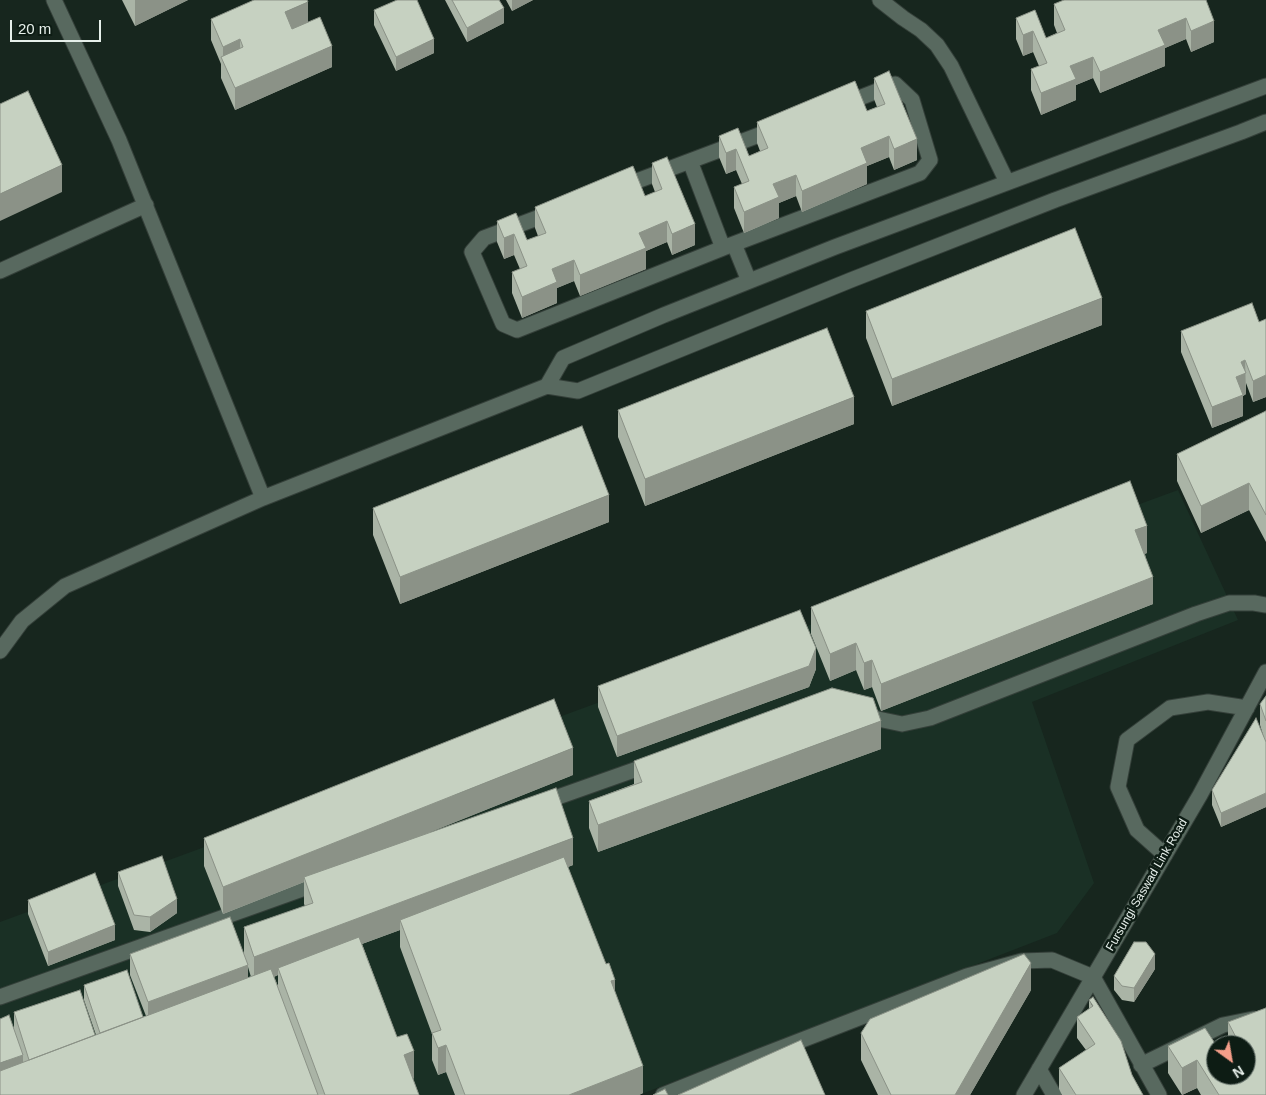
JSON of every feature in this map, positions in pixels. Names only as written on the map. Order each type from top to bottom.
[{"type":"street","points":[[54,0],[119,140],[263,498]]},
{"type":"street","points":[[880,0],[921,30],[937,45],[951,66],[1006,182]]},
{"type":"street","points":[[568,206],[484,238],[472,252],[503,324],[517,330],[920,173],[930,160],[912,100],[896,84],[830,108]]},
{"type":"street","points":[[546,386],[563,358],[664,315],[835,247],[1266,86]]},
{"type":"street","points":[[0,652],[22,621],[66,586],[263,498],[546,386],[578,391],[1055,200],[1266,122]]},
{"type":"street","points":[[605,193],[784,126]]},
{"type":"street","points":[[690,161],[729,246],[749,281]]},
{"type":"street","points":[[0,271],[146,205]]},
{"type":"street","points":[[850,710],[902,724],[930,718],[1196,614],[1229,603],[1266,605]]},
{"type":"street","name":"Fursungi Saswad Link Road","points":[[1024,1095],[1200,795],[1266,672]]},
{"type":"street","points":[[1164,855],[1137,830],[1118,787],[1128,740],[1170,708],[1208,702],[1246,708]]},
{"type":"street","points":[[527,808],[668,758]]},
{"type":"street","points":[[0,997],[339,875]]},
{"type":"street","points":[[663,1095],[967,976],[1022,961],[1052,960],[1093,977],[1159,1095]]},
{"type":"street","points":[[1141,1065],[1223,1025],[1252,1019],[1266,1021]]},
{"type":"street","points":[[1039,1069],[1054,1095]]},
{"type":"shaded area","points":[[1178,490],[1238,620],[1032,702],[1094,883],[1057,933],[639,1095],[0,1095],[0,922]]},
{"type":"building","points":[[254,0],[307,0],[308,2],[285,12],[292,29],[320,17],[332,46],[235,88],[221,57],[243,47],[240,39],[223,47],[211,19]]},
{"type":"building","points":[[397,0],[417,0],[434,39],[396,57],[374,10]]},
{"type":"building","points":[[452,0],[499,0],[504,8],[467,28]]},
{"type":"building","points":[[1064,0],[1206,0],[1214,21],[1191,31],[1186,18],[1158,30],[1165,45],[1100,72],[1093,57],[1070,66],[1076,79],[1041,93],[1031,69],[1047,63],[1033,31],[1023,35],[1016,18],[1035,10],[1046,38],[1065,30],[1054,4]]},
{"type":"building","points":[[889,71],[917,139],[894,149],[889,136],[861,148],[867,163],[802,191],[796,175],[773,184],[779,197],[744,212],[734,187],[749,181],[736,149],[726,153],[719,136],[738,128],[749,156],[768,148],[757,122],[855,81],[867,111],[885,104],[874,78]]},
{"type":"building","points":[[28,91],[62,165],[0,194],[0,104]]},
{"type":"building","points":[[667,157],[695,224],[672,234],[667,221],[639,233],[646,248],[580,275],[574,260],[552,269],[557,282],[522,297],[512,272],[527,266],[514,234],[504,238],[497,221],[516,213],[527,240],[546,233],[535,207],[633,166],[645,196],[662,189],[652,163]]},
{"type":"building","points":[[1075,228],[1102,298],[892,379],[866,311]]},
{"type":"building","points":[[1252,303],[1259,322],[1266,319],[1266,375],[1253,381],[1245,360],[1241,362],[1246,373],[1236,377],[1243,395],[1212,407],[1181,331]]},
{"type":"building","points":[[827,328],[854,397],[645,479],[618,410]]},
{"type":"building","points":[[1266,411],[1266,515],[1249,483],[1201,506],[1177,454]]},
{"type":"building","points":[[582,426],[609,495],[400,577],[373,508]]},
{"type":"building","points":[[1130,481],[1147,526],[1135,530],[1153,577],[881,684],[872,660],[864,663],[856,643],[830,654],[811,607]]},
{"type":"building","points":[[800,610],[816,648],[809,666],[617,736],[598,686]]},
{"type":"building","points":[[832,688],[873,698],[881,721],[598,825],[589,801],[642,782],[634,761]]},
{"type":"building","points":[[1266,696],[1266,721],[1260,704]]},
{"type":"building","points":[[554,699],[573,748],[223,887],[204,838]]},
{"type":"building","points":[[1256,718],[1266,742],[1266,793],[1221,813],[1212,790]]},
{"type":"building","points":[[556,788],[573,838],[254,957],[244,927],[313,903],[304,877]]},
{"type":"building","points":[[162,856],[177,899],[150,917],[134,915],[118,872]]},
{"type":"building","points":[[564,857],[606,964],[609,963],[615,980],[611,981],[643,1066],[569,1095],[465,1095],[446,1045],[438,1048],[432,1033],[441,1030],[400,920]]},
{"type":"building","points":[[95,873],[115,925],[48,952],[28,900]]},
{"type":"building","points":[[230,917],[248,965],[148,1002],[130,954]]},
{"type":"building","points":[[359,937],[397,1037],[407,1034],[414,1051],[404,1055],[419,1095],[325,1095],[278,968]]},
{"type":"building","points":[[1134,942],[1146,942],[1155,954],[1134,988],[1122,986],[1114,976]]},
{"type":"building","points":[[1024,954],[1031,963],[955,1095],[891,1095],[861,1033],[870,1019]]},
{"type":"building","points":[[271,969],[318,1095],[0,1095],[0,1071]]},
{"type":"building","points":[[127,970],[143,1017],[100,1033],[84,985]]},
{"type":"building","points":[[80,990],[95,1035],[29,1060],[14,1012]]},
{"type":"building","points":[[1093,997],[1121,1041],[1132,1075],[1143,1095],[1076,1095],[1059,1068],[1095,1044],[1077,1017],[1093,1006],[1089,1000]]},
{"type":"building","points":[[1266,1008],[1266,1095],[1219,1095],[1213,1085],[1256,1085],[1256,1035],[1235,1035],[1228,1022]]},
{"type":"building","points":[[9,1015],[23,1055],[0,1063],[0,1019]]},
{"type":"building","points":[[1205,1028],[1210,1035],[1206,1035],[1206,1074],[1197,1060],[1182,1068],[1168,1046]]},
{"type":"building","points":[[801,1040],[825,1095],[678,1095]]},
{"type":"building","points":[[665,1089],[668,1095],[653,1095]]}]
